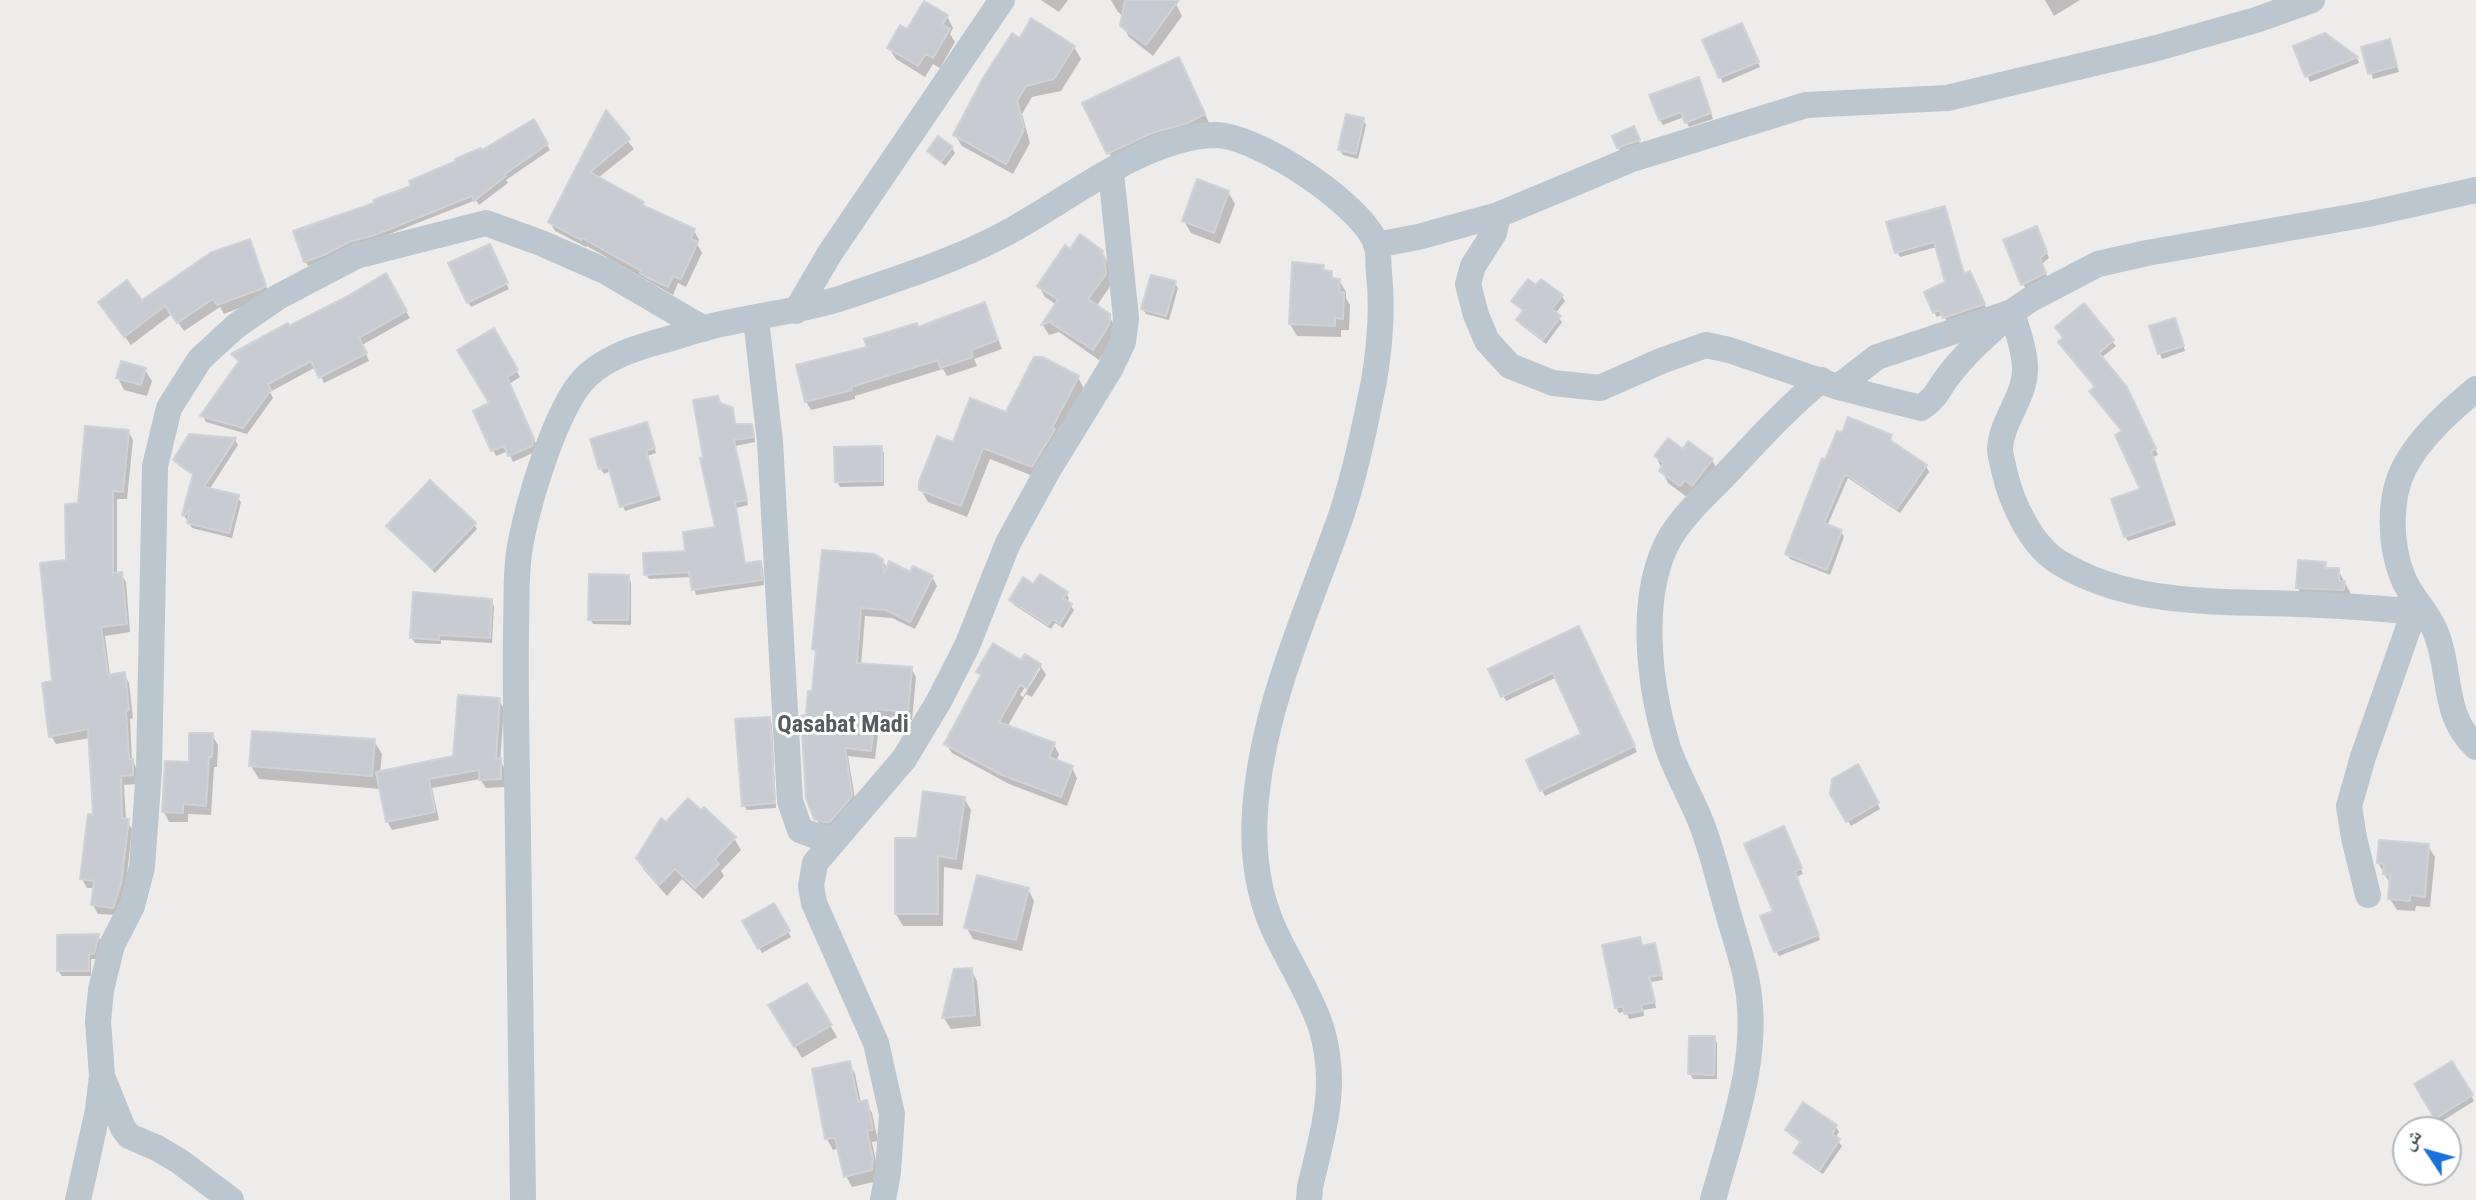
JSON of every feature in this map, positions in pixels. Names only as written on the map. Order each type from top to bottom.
[{"type":"street","points":[[796,311],[830,254],[1002,0]]},
{"type":"street","points":[[1376,244],[1418,237],[1498,215],[1632,159],[1806,105],[1947,98],[2157,48],[2256,20],[2312,0]]},
{"type":"street","points":[[523,1200],[516,665],[518,575],[521,539],[557,427],[579,385],[591,372],[609,360],[641,347],[725,323],[796,311],[833,301],[967,252],[1000,237],[1137,156],[1162,145],[1222,135],[1251,143],[1290,164],[1362,221],[1376,244],[1381,292],[1381,331],[1363,431],[1343,510],[1277,691],[1261,759],[1256,800],[1253,839],[1258,880],[1276,936],[1323,1033],[1330,1103],[1309,1200]]},
{"type":"street","points":[[883,1200],[892,1114],[876,1042],[814,903],[811,886],[816,863],[904,759],[939,701],[967,646],[1008,543],[1047,472],[1110,369],[1123,342],[1126,318],[1111,172]]},
{"type":"street","points":[[1498,215],[1494,233],[1474,266],[1468,284],[1476,315],[1487,341],[1510,366],[1553,383],[1600,388],[1706,345],[1729,350],[1830,384],[1921,408],[1934,399],[1947,376],[1975,346],[2012,312],[2098,264],[2368,214],[2476,190]]},
{"type":"street","points":[[78,1200],[98,1110],[102,1076],[98,1021],[101,990],[111,945],[132,906],[142,867],[149,770],[155,466],[169,408],[200,359],[246,318],[356,256],[486,222],[605,271],[704,329]]},
{"type":"street","points":[[1713,1200],[1749,1061],[1748,984],[1699,816],[1678,775],[1659,715],[1649,645],[1649,606],[1658,565],[1678,528],[1752,445],[1830,384],[1877,357],[2012,312]]},
{"type":"street","points":[[2012,312],[2025,371],[2019,397],[2008,420],[2000,449],[2018,514],[2036,539],[2058,562],[2098,581],[2130,592],[2201,601],[2419,612]]},
{"type":"street","points":[[756,319],[771,455],[790,801],[800,830],[821,838],[836,837]]},
{"type":"street","points":[[2476,389],[2451,410],[2404,468],[2396,491],[2393,524],[2394,556],[2419,612],[2436,631],[2449,703],[2469,741],[2476,747]]},
{"type":"street","points":[[2368,895],[2349,806],[2363,757],[2419,612]]},
{"type":"street","points":[[102,1076],[123,1128],[129,1136],[179,1161],[231,1200]]},
{"type":"building","points":[[1125,0],[1179,0],[1146,45],[1120,26]]},
{"type":"building","points":[[924,1],[948,15],[942,25],[950,29],[933,58],[926,54],[918,66],[887,48],[900,25],[907,29]]},
{"type":"building","points":[[1031,18],[1075,46],[1054,79],[1026,86],[1017,101],[1024,127],[1021,132],[1024,130],[1006,164],[953,135],[983,78],[1012,33],[1020,38]]},
{"type":"building","points":[[1742,23],[1759,62],[1719,78],[1702,40]]},
{"type":"building","points":[[2325,33],[2358,57],[2305,77],[2293,46]]},
{"type":"building","points":[[2390,39],[2397,66],[2368,74],[2361,47]]},
{"type":"building","points":[[1179,57],[1205,114],[1188,123],[1152,133],[1107,154],[1082,103]]},
{"type":"building","points":[[1699,77],[1711,113],[1685,123],[1681,112],[1659,120],[1649,95]]},
{"type":"building","points":[[606,110],[630,139],[590,172],[644,202],[642,205],[695,229],[691,239],[698,242],[681,279],[673,276],[668,287],[646,277],[641,271],[582,238],[581,240],[548,222]]},
{"type":"building","points":[[1346,114],[1364,118],[1356,154],[1338,150]]},
{"type":"building","points":[[534,119],[548,144],[505,174],[506,176],[474,201],[472,196],[375,235],[349,242],[304,262],[293,231],[374,203],[373,200],[411,186],[409,181],[456,161],[455,159],[481,148],[482,150]]},
{"type":"building","points":[[1634,126],[1640,140],[1617,148],[1612,136]]},
{"type":"building","points":[[938,136],[953,147],[941,162],[927,151]]},
{"type":"building","points":[[1197,179],[1229,191],[1214,233],[1182,221]]},
{"type":"building","points":[[1945,206],[1964,274],[1970,271],[1985,304],[1943,318],[1939,310],[1933,313],[1924,292],[1945,282],[1934,242],[1895,253],[1886,222]]},
{"type":"building","points":[[2037,226],[2047,252],[2040,258],[2046,273],[2021,285],[2003,240]]},
{"type":"building","points":[[1080,234],[1103,251],[1101,254],[1104,256],[1106,274],[1088,299],[1110,314],[1110,318],[1109,325],[1093,350],[1051,323],[1052,321],[1041,325],[1058,300],[1037,286],[1065,245],[1070,249]]},
{"type":"building","points":[[250,239],[266,286],[261,289],[217,305],[213,299],[177,323],[165,306],[124,337],[98,302],[127,280],[142,300],[210,253]]},
{"type":"building","points":[[490,244],[508,283],[467,303],[448,263]]},
{"type":"building","points":[[1292,262],[1324,265],[1323,270],[1332,271],[1332,278],[1340,279],[1339,292],[1344,292],[1343,319],[1335,318],[1335,326],[1289,324]]},
{"type":"building","points":[[386,273],[407,311],[359,338],[367,353],[319,378],[311,361],[268,384],[271,390],[243,428],[200,416],[239,361],[231,354],[288,323],[289,326],[348,296]]},
{"type":"building","points":[[1151,275],[1176,281],[1166,316],[1141,309]]},
{"type":"building","points":[[1528,279],[1536,285],[1541,279],[1563,295],[1552,309],[1561,316],[1543,340],[1516,320],[1523,310],[1511,301]]},
{"type":"building","points":[[985,302],[998,340],[971,350],[973,357],[940,368],[938,360],[851,387],[852,390],[805,402],[796,365],[867,347],[864,339],[917,323],[918,327]]},
{"type":"building","points":[[2084,303],[2114,340],[2099,353],[2127,387],[2156,449],[2151,451],[2174,520],[2124,537],[2111,499],[2140,489],[2115,435],[2122,431],[2089,391],[2095,387],[2058,342],[2063,338],[2055,327]]},
{"type":"building","points":[[2175,318],[2184,346],[2158,354],[2149,326]]},
{"type":"building","points":[[494,328],[518,370],[507,377],[534,439],[532,446],[508,456],[504,446],[491,451],[473,411],[489,403],[457,350]]},
{"type":"building","points":[[1034,357],[1042,357],[1079,376],[1052,428],[1055,429],[1032,467],[983,448],[961,506],[919,490],[919,482],[937,436],[953,442],[970,398],[1006,412]]},
{"type":"building","points":[[121,361],[146,368],[141,385],[116,378]]},
{"type":"building","points":[[718,396],[720,403],[733,408],[735,424],[752,424],[754,437],[734,440],[747,500],[735,502],[745,563],[761,561],[762,580],[692,590],[689,572],[644,575],[643,553],[685,551],[683,532],[715,527],[700,458],[703,457],[693,400]]},
{"type":"building","points":[[1848,417],[1892,435],[1890,440],[1927,465],[1897,509],[1845,474],[1824,523],[1842,530],[1827,570],[1785,554],[1822,458],[1825,460],[1837,431],[1842,432]]},
{"type":"building","points":[[647,422],[655,448],[646,451],[659,495],[620,507],[608,467],[599,469],[590,439]]},
{"type":"building","points":[[85,426],[129,430],[123,492],[113,491],[113,573],[122,572],[127,624],[101,627],[108,675],[125,672],[129,710],[126,711],[129,759],[133,759],[133,775],[121,776],[122,818],[129,819],[121,884],[113,908],[91,905],[94,881],[80,879],[88,814],[93,815],[88,729],[49,737],[42,683],[52,681],[40,563],[66,560],[65,504],[78,503]]},
{"type":"building","points":[[189,434],[236,438],[204,487],[239,495],[229,533],[187,523],[190,509],[182,515],[193,474],[173,460]]},
{"type":"building","points":[[1668,438],[1683,449],[1688,441],[1713,459],[1692,486],[1685,480],[1680,486],[1659,471],[1664,463],[1654,456]]},
{"type":"building","points":[[882,446],[882,481],[835,482],[834,447]]},
{"type":"building","points":[[430,480],[476,523],[432,569],[386,526]]},
{"type":"building","points":[[822,550],[874,554],[883,559],[884,575],[889,561],[910,572],[913,566],[933,576],[910,622],[886,610],[861,608],[857,663],[912,667],[908,712],[876,709],[871,751],[845,748],[852,796],[830,822],[814,819],[806,798],[801,716],[806,715],[808,691],[812,691],[816,650],[812,649]]},
{"type":"building","points":[[2298,560],[2326,562],[2325,568],[2339,568],[2339,581],[2345,581],[2344,590],[2296,588]]},
{"type":"building","points":[[589,574],[629,575],[628,620],[588,620]]},
{"type":"building","points":[[1040,574],[1068,592],[1063,598],[1072,604],[1060,624],[1052,619],[1048,625],[1009,600],[1023,577],[1033,584]]},
{"type":"building","points":[[413,592],[492,599],[490,638],[439,635],[439,640],[410,638]]},
{"type":"building","points":[[1579,626],[1635,746],[1540,791],[1526,760],[1581,734],[1553,673],[1501,697],[1488,669]]},
{"type":"building","points":[[993,643],[1021,660],[1025,654],[1041,664],[1027,688],[1020,685],[999,722],[1055,743],[1049,757],[1073,766],[1061,797],[1002,775],[944,744],[981,675],[976,672]]},
{"type":"building","points":[[458,695],[500,698],[496,759],[501,758],[501,779],[479,780],[479,770],[429,779],[435,812],[386,822],[376,772],[453,756]]},
{"type":"building","points":[[770,717],[775,803],[742,806],[735,719]]},
{"type":"building","points":[[252,731],[375,739],[372,776],[249,766]]},
{"type":"building","points":[[189,733],[213,733],[206,806],[183,804],[183,813],[162,812],[165,761],[189,762]]},
{"type":"building","points":[[1858,764],[1879,803],[1846,822],[1830,794],[1832,779]]},
{"type":"building","points":[[923,791],[965,797],[956,859],[938,856],[938,914],[895,914],[895,838],[917,838]]},
{"type":"building","points":[[688,798],[701,810],[704,807],[736,837],[715,859],[719,864],[695,888],[675,869],[659,885],[636,858],[661,818],[666,822]]},
{"type":"building","points":[[1784,826],[1802,868],[1795,872],[1819,935],[1774,952],[1760,916],[1773,911],[1744,844]]},
{"type":"building","points":[[2379,840],[2429,844],[2425,897],[2410,895],[2410,901],[2388,899],[2390,875],[2383,874],[2384,864],[2377,863]]},
{"type":"building","points":[[977,875],[1029,888],[1016,940],[964,928]]},
{"type":"building","points":[[774,903],[790,931],[758,949],[742,921]]},
{"type":"building","points":[[99,934],[94,954],[89,954],[89,971],[57,971],[57,935]]},
{"type":"building","points":[[1640,937],[1642,946],[1655,943],[1662,975],[1649,977],[1655,1002],[1641,1005],[1643,1011],[1624,1014],[1623,1006],[1615,1008],[1602,945]]},
{"type":"building","points":[[972,968],[975,1015],[942,1018],[954,969]]},
{"type":"building","points":[[807,983],[832,1025],[794,1047],[768,1005]]},
{"type":"building","points":[[1689,1036],[1715,1036],[1714,1075],[1688,1074]]},
{"type":"building","points":[[850,1061],[858,1102],[867,1100],[873,1130],[867,1131],[873,1159],[872,1170],[844,1177],[835,1138],[825,1139],[812,1069]]},
{"type":"building","points":[[2452,1061],[2473,1095],[2440,1116],[2433,1116],[2414,1084]]},
{"type":"building","points":[[1803,1102],[1837,1125],[1832,1134],[1840,1139],[1820,1170],[1793,1153],[1801,1141],[1785,1130]]},
{"type":"district","name":"Qasabat Madi","points":[[843,726]]}]
